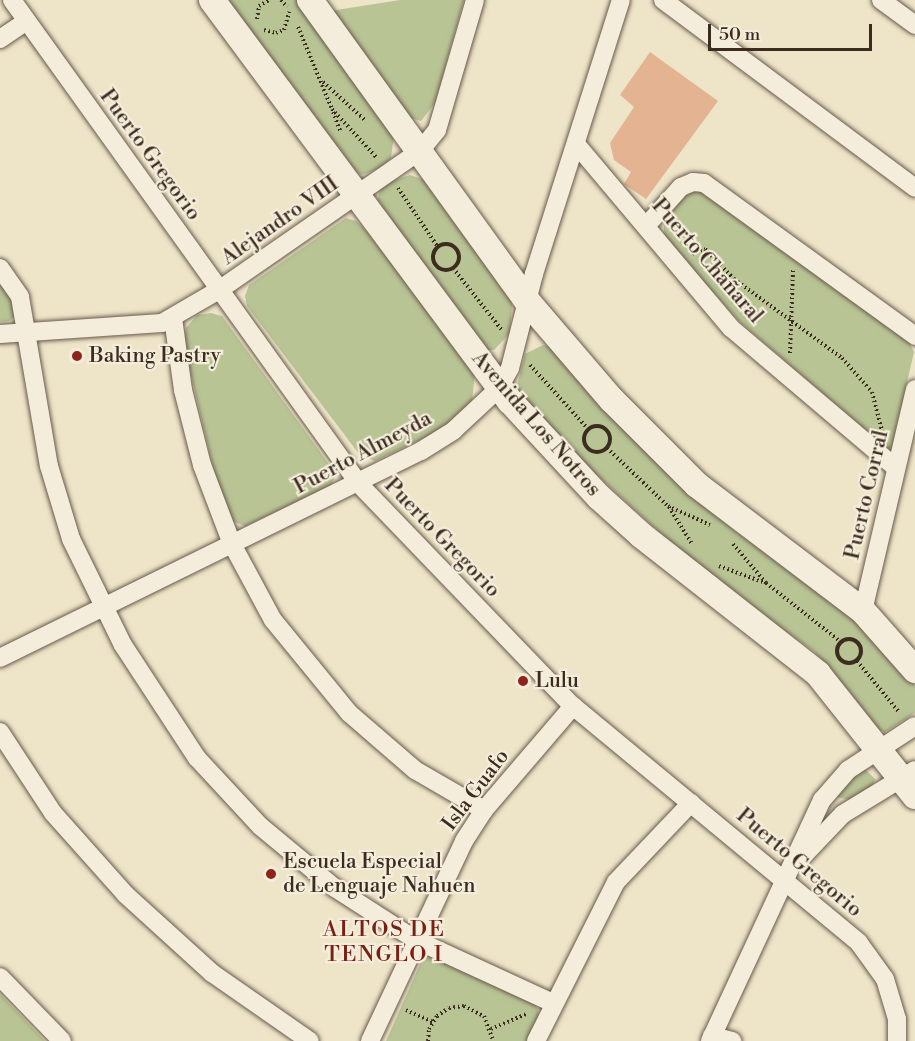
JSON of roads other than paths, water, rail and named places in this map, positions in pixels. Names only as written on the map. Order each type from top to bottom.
[{"type":"main road","name":"Avenida Los Notros","points":[[212,0],[354,196],[499,387],[599,497],[641,535],[805,662],[849,709],[879,750],[910,782]]},
{"type":"main road","points":[[298,4],[420,151],[527,301],[618,406],[697,485],[863,611],[915,670]]},
{"type":"street","name":"Puerto Gregorio","points":[[12,0],[359,484],[573,706],[786,881],[873,959],[892,997],[897,1041]]},
{"type":"street","name":"Alejandro VIII","points":[[0,334],[151,325],[173,318],[219,290],[420,151],[437,130],[475,0]]},
{"type":"street","name":"Puerto Almeyda","points":[[0,658],[359,484],[438,440],[499,387],[510,368],[527,301],[621,0]]},
{"type":"street","points":[[663,0],[915,188]]},
{"type":"street","points":[[880,0],[915,25]]},
{"type":"street","points":[[0,39],[27,21]]},
{"type":"street","name":"Puerto Chañaral","points":[[576,144],[731,328],[896,468]]},
{"type":"street","points":[[646,226],[681,187],[693,182],[704,183],[915,336]]},
{"type":"street","points":[[0,268],[20,297],[49,466],[71,539],[102,608],[145,684],[225,792],[304,864],[416,940],[553,1003]]},
{"type":"street","points":[[173,318],[191,425],[232,544],[273,620],[349,713],[415,770],[484,810]]},
{"type":"street","name":"Puerto Corral","points":[[863,611],[915,389]]},
{"type":"street","name":"Isla Guafo","points":[[370,1041],[464,841],[484,810],[573,706]]},
{"type":"street","points":[[732,1041],[711,1039],[786,881],[817,809],[834,783],[915,726]]},
{"type":"street","points":[[0,732],[53,813],[126,895],[212,973],[310,1041]]},
{"type":"street","points":[[786,881],[806,851],[843,814],[910,782]]},
{"type":"street","points":[[536,1041],[553,1003],[616,882],[691,803]]},
{"type":"street","points":[[0,977],[62,1041]]},
{"type":"place","name":"Baking Pastry","points":[[77,356]]},
{"type":"place","name":"Lulu","points":[[523,681]]},
{"type":"place","name":"Escuela Especial de Lenguaje Nahuen","points":[[271,874]]},
{"type":"district","name":"ALTOS DE TENGLO I","points":[[384,942]]}]
